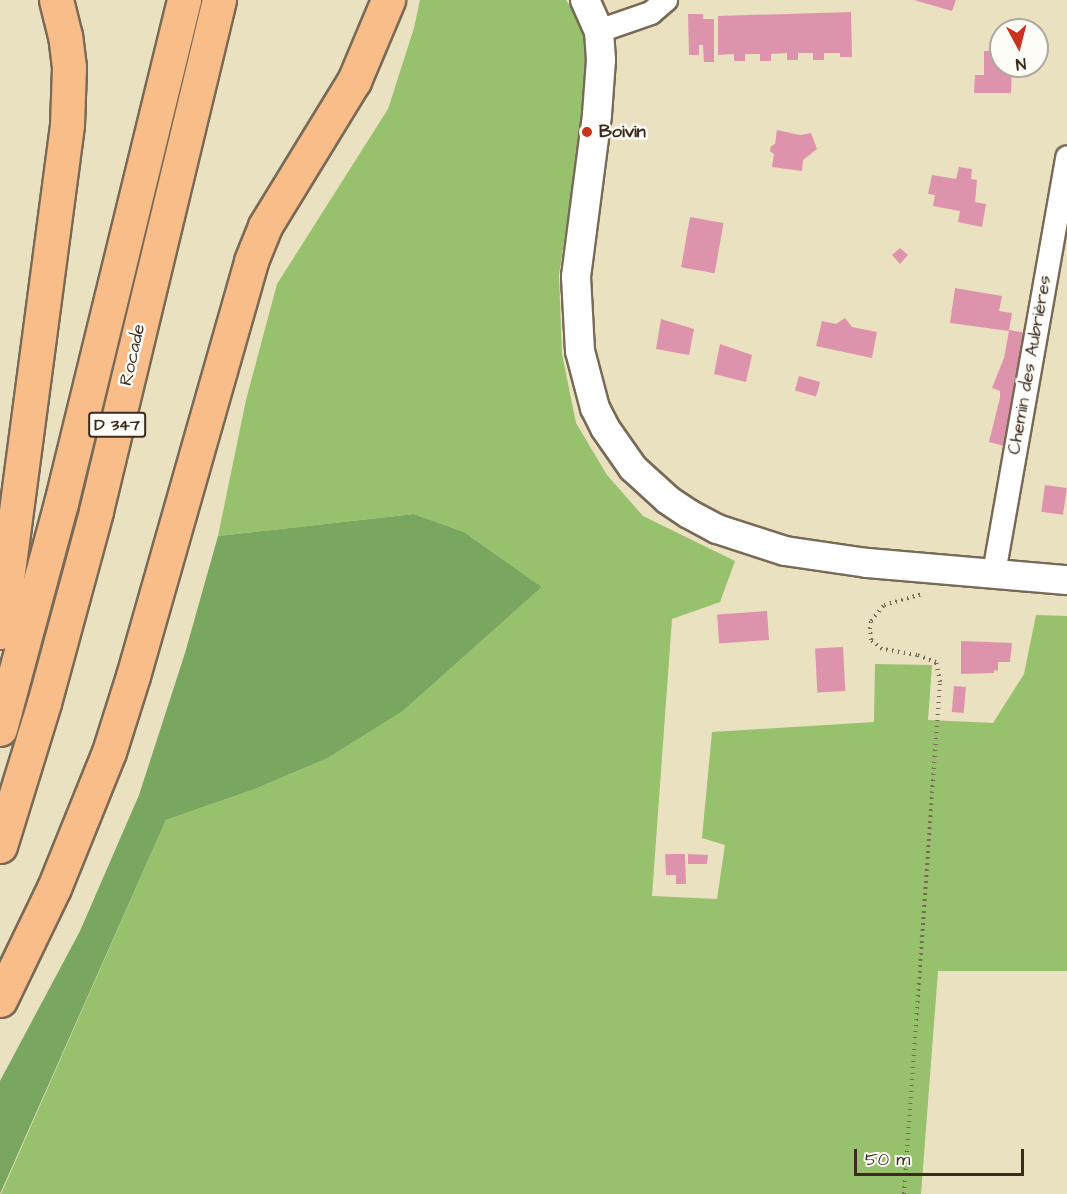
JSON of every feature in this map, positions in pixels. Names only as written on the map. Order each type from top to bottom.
[{"type":"highway","points":[[0,632],[67,125],[69,66],[65,36],[56,0]]},
{"type":"highway","name":"D 347","points":[[0,729],[61,503],[184,0]]},
{"type":"highway","name":"Rocade","points":[[0,846],[35,732],[93,521],[219,0]]},
{"type":"highway","points":[[0,1000],[54,888],[109,752],[133,676],[251,261],[261,235],[284,191],[354,81],[388,0]]},
{"type":"street","points":[[585,0],[598,31],[600,89],[576,277],[580,351],[589,390],[605,429],[645,481],[689,514],[717,529],[754,542],[813,556],[1067,580]]},
{"type":"street","points":[[598,31],[651,13],[666,0]]},
{"type":"street","name":"Chemin des Aubrières","points":[[994,573],[1067,157]]},
{"type":"path","points":[[904,1194],[940,682],[936,662],[917,655],[882,649],[871,640],[870,629],[871,621],[884,605],[913,598],[936,587],[941,568]]},
{"type":"green space","points":[[420,0],[566,0],[588,35],[588,81],[559,275],[562,354],[576,423],[607,475],[643,516],[735,561],[720,602],[672,619],[652,896],[717,899],[725,845],[702,838],[712,732],[874,722],[875,664],[932,665],[928,720],[993,723],[1024,674],[1036,615],[1067,616],[1067,971],[938,971],[921,1194],[1,1194],[166,820],[255,789],[328,758],[403,711],[542,587],[464,532],[414,514],[218,536],[246,400],[277,284],[388,109],[414,28]]},
{"type":"green space","points":[[414,514],[464,532],[542,587],[403,711],[328,758],[255,789],[166,820],[0,1194],[0,1081],[80,931],[139,795],[185,653],[218,536]]},
{"type":"building","points":[[914,0],[956,0],[952,11]]},
{"type":"building","points":[[851,12],[852,57],[840,57],[840,53],[824,53],[824,60],[813,60],[813,53],[798,53],[798,60],[787,60],[787,53],[771,54],[771,61],[760,61],[760,54],[745,54],[745,61],[734,61],[734,54],[718,55],[718,16]]},
{"type":"building","points":[[688,14],[703,14],[703,19],[714,19],[714,62],[704,62],[703,45],[699,45],[699,55],[689,55]]},
{"type":"building","points":[[984,51],[989,51],[989,78],[1012,78],[1011,93],[974,93],[975,75],[984,75]]},
{"type":"building","points":[[777,130],[800,135],[811,133],[817,149],[803,160],[802,171],[772,167],[774,154],[770,151],[771,146],[775,144]]},
{"type":"building","points":[[959,167],[972,169],[971,179],[977,180],[975,202],[986,204],[982,227],[958,222],[960,211],[933,206],[935,195],[928,194],[932,175],[956,179]]},
{"type":"building","points":[[690,217],[723,223],[715,273],[681,267]]},
{"type":"building","points":[[900,248],[908,255],[900,264],[892,255]]},
{"type":"building","points":[[955,288],[1002,296],[999,311],[1012,313],[1009,330],[1026,333],[1004,446],[989,442],[1000,398],[1000,391],[992,388],[1004,358],[1009,331],[950,323]]},
{"type":"building","points":[[845,318],[852,327],[877,332],[872,358],[816,346],[822,321],[836,324]]},
{"type":"building","points":[[661,319],[694,329],[689,355],[656,349]]},
{"type":"building","points":[[720,344],[752,355],[746,382],[714,374]]},
{"type":"building","points":[[799,376],[820,382],[816,396],[795,390]]},
{"type":"building","points":[[1045,485],[1067,488],[1063,515],[1041,512]]},
{"type":"building","points":[[767,611],[769,640],[719,643],[717,614]]},
{"type":"building","points":[[961,641],[1012,643],[1010,662],[998,662],[998,671],[994,670],[994,673],[961,674]]},
{"type":"building","points":[[843,647],[845,691],[817,692],[815,648]]},
{"type":"building","points":[[954,686],[966,687],[964,713],[952,712]]},
{"type":"building","points":[[665,854],[685,854],[686,884],[676,884],[676,875],[666,875]]},
{"type":"building","points":[[688,854],[708,855],[707,864],[688,864]]},
{"type":"place","name":"Boivin","points":[[587,132]]}]
